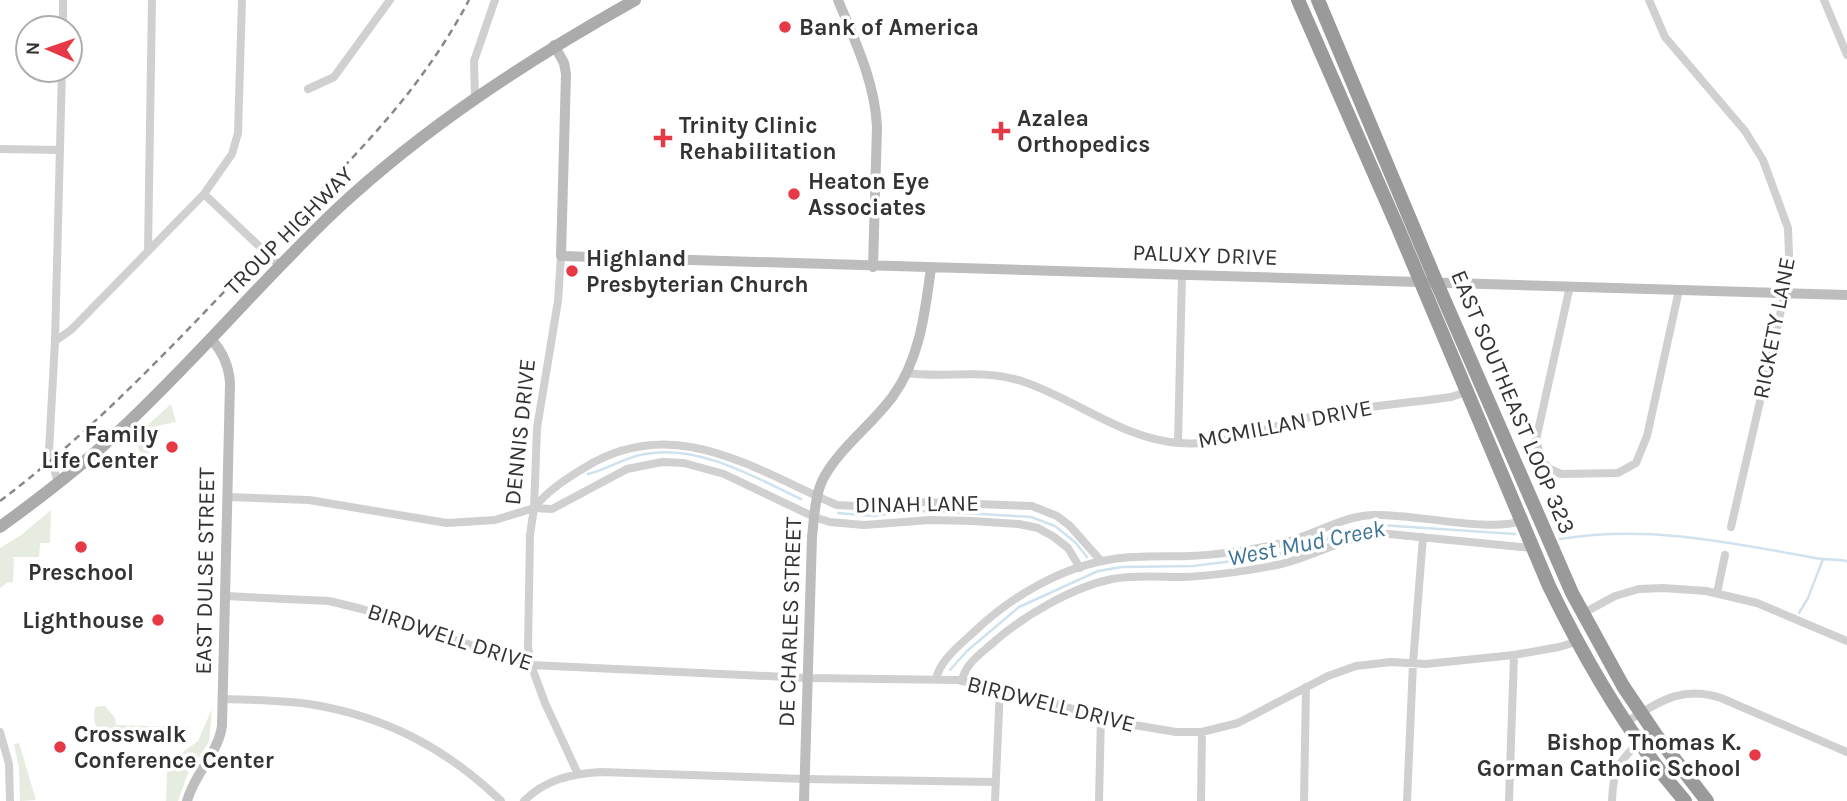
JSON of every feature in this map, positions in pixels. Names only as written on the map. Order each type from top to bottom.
[{"type":"highway","name":"EAST SOUTHEAST LOOP 323","points":[[1298,0],[1326,60],[1532,548],[1576,642],[1640,742],[1689,800]]},
{"type":"highway","name":"EAST SOUTHEAST LOOP 323","points":[[1318,0],[1436,281],[1582,614],[1602,652],[1641,713],[1707,801]]},
{"type":"main road","name":"TROUP HIGHWAY","points":[[0,527],[115,435],[337,209],[407,149],[475,98],[554,46],[635,0]]},
{"type":"street","points":[[148,251],[152,0]]},
{"type":"street","points":[[55,341],[71,330],[204,194],[232,154],[239,133],[242,0]]},
{"type":"street","points":[[309,89],[334,77],[390,0]]},
{"type":"street","points":[[475,98],[474,61],[495,0]]},
{"type":"street","points":[[838,0],[869,78],[876,111],[873,267]]},
{"type":"street","name":"RICKETY LANE","points":[[1649,0],[1665,37],[1745,131],[1763,160],[1788,228],[1789,255],[1785,293],[1731,527]]},
{"type":"street","points":[[1824,0],[1847,55]]},
{"type":"street","name":"DENNIS DRIVE","points":[[554,46],[564,63],[566,74],[561,256],[558,301],[537,428],[528,614],[531,665],[545,703],[578,774]]},
{"type":"street","points":[[58,483],[49,451],[55,341],[62,84]]},
{"type":"street","points":[[0,149],[60,150]]},
{"type":"street","points":[[204,194],[280,267]]},
{"type":"street","name":"PALUXY DRIVE","points":[[561,256],[1847,295]]},
{"type":"street","name":"DE CHARLES STREET","points":[[804,801],[814,517],[818,497],[822,481],[836,460],[893,396],[906,373],[924,319],[931,268]]},
{"type":"street","points":[[1178,443],[1182,275]]},
{"type":"street","points":[[1570,286],[1535,440],[1542,461],[1561,474],[1618,473],[1636,463],[1647,436],[1679,290]]},
{"type":"street","name":"EAST DULSE STREET","points":[[187,801],[196,776],[220,737],[224,699],[229,373],[220,349],[211,339]]},
{"type":"street","name":"MCMILLAN DRIVE","points":[[906,373],[928,376],[975,373],[1002,375],[1027,382],[1136,433],[1178,443],[1211,442],[1323,414],[1451,397],[1466,392]]},
{"type":"street","name":"DINAH LANE","points":[[534,508],[547,492],[600,458],[623,449],[672,443],[725,455],[837,505],[919,502],[1032,506],[1057,516],[1070,526],[1101,561]]},
{"type":"street","name":"DINAH LANE","points":[[228,497],[309,500],[447,523],[495,520],[534,508],[552,509],[628,469],[662,462],[684,463],[724,474],[830,522],[864,525],[930,520],[1019,524],[1038,528],[1068,548],[1080,568]]},
{"type":"street","points":[[936,679],[941,666],[1000,609],[1029,591],[1101,561],[1132,557],[1203,556],[1276,545],[1352,518],[1368,515],[1504,526],[1520,520]]},
{"type":"street","points":[[962,681],[970,663],[1014,625],[1057,601],[1100,582],[1131,577],[1219,574],[1276,565],[1372,535],[1423,537],[1532,548]]},
{"type":"street","points":[[1407,801],[1413,663],[1423,537]]},
{"type":"street","points":[[1717,593],[1725,555]]},
{"type":"street","points":[[1582,614],[1615,596],[1639,589],[1663,588],[1717,593],[1757,603],[1847,641]]},
{"type":"street","name":"BIRDWELL DRIVE","points":[[225,596],[329,601],[362,608],[531,665],[808,678],[962,681],[1000,688],[1135,726],[1202,732],[1238,723],[1306,687],[1356,666],[1391,662],[1426,664],[1514,655],[1576,642]]},
{"type":"street","points":[[1509,801],[1514,655]]},
{"type":"street","points":[[1304,801],[1306,687]]},
{"type":"street","points":[[995,801],[1000,688]]},
{"type":"street","points":[[1626,722],[1677,695],[1703,693],[1721,698],[1847,752]]},
{"type":"street","points":[[224,699],[308,704],[383,722],[416,737],[450,759],[480,780],[501,801]]},
{"type":"street","points":[[1099,801],[1101,717]]},
{"type":"street","points":[[0,732],[9,764],[10,801]]},
{"type":"street","points":[[1200,801],[1202,732]]},
{"type":"street","points":[[1612,801],[1616,769],[1620,760],[1640,742]]},
{"type":"street","points":[[524,801],[545,783],[578,774],[601,772],[995,782]]},
{"type":"shaded area","points":[[171,404],[176,422],[156,426],[157,431],[146,433],[152,466],[145,468],[136,436]]},
{"type":"shaded area","points":[[51,510],[50,543],[40,543],[39,557],[12,557],[13,582],[0,588],[0,548],[20,536]]},
{"type":"shaded area","points":[[105,706],[115,718],[116,725],[190,727],[182,737],[169,740],[169,734],[100,731],[95,723],[95,707]]},
{"type":"shaded area","points":[[212,709],[209,742],[188,773],[178,801],[166,801],[167,771],[183,757],[183,752],[198,741]]},
{"type":"shaded area","points":[[19,743],[36,800],[20,801],[19,768],[14,744]]},
{"type":"waterway","points":[[588,474],[645,454],[686,454],[726,464],[801,499]]},
{"type":"waterway","points":[[838,513],[873,516],[931,511],[1031,517],[1055,526],[1075,542],[1087,557]]},
{"type":"waterway","name":"West Mud Creek","points":[[950,670],[967,651],[1019,607],[1098,571],[1122,567],[1193,566],[1265,557],[1304,548],[1352,529],[1380,525],[1515,534]]},
{"type":"waterway","name":"West Mud Creek","points":[[1560,539],[1625,534],[1688,537],[1847,561]]},
{"type":"waterway","points":[[1799,613],[1808,598],[1823,559]]},
{"type":"railway","points":[[0,501],[70,444],[136,382],[347,163],[400,104],[424,72],[469,0]]},
{"type":"place","name":"Bank of America","points":[[785,27]]},
{"type":"place","name":"Azalea Orthopedics","points":[[1001,131]]},
{"type":"place","name":"Trinity Clinic Rehabilitation","points":[[663,138]]},
{"type":"place","name":"Heaton Eye Associates","points":[[794,194]]},
{"type":"place","name":"Highland Presbyterian Church","points":[[572,271]]},
{"type":"place","name":"Family Life Center","points":[[172,447]]},
{"type":"place","name":"Preschool","points":[[81,547]]},
{"type":"place","name":"Lighthouse","points":[[158,620]]},
{"type":"place","name":"Crosswalk Conference Center","points":[[60,747]]},
{"type":"place","name":"Bishop Thomas K. Gorman Catholic School","points":[[1755,755]]}]
